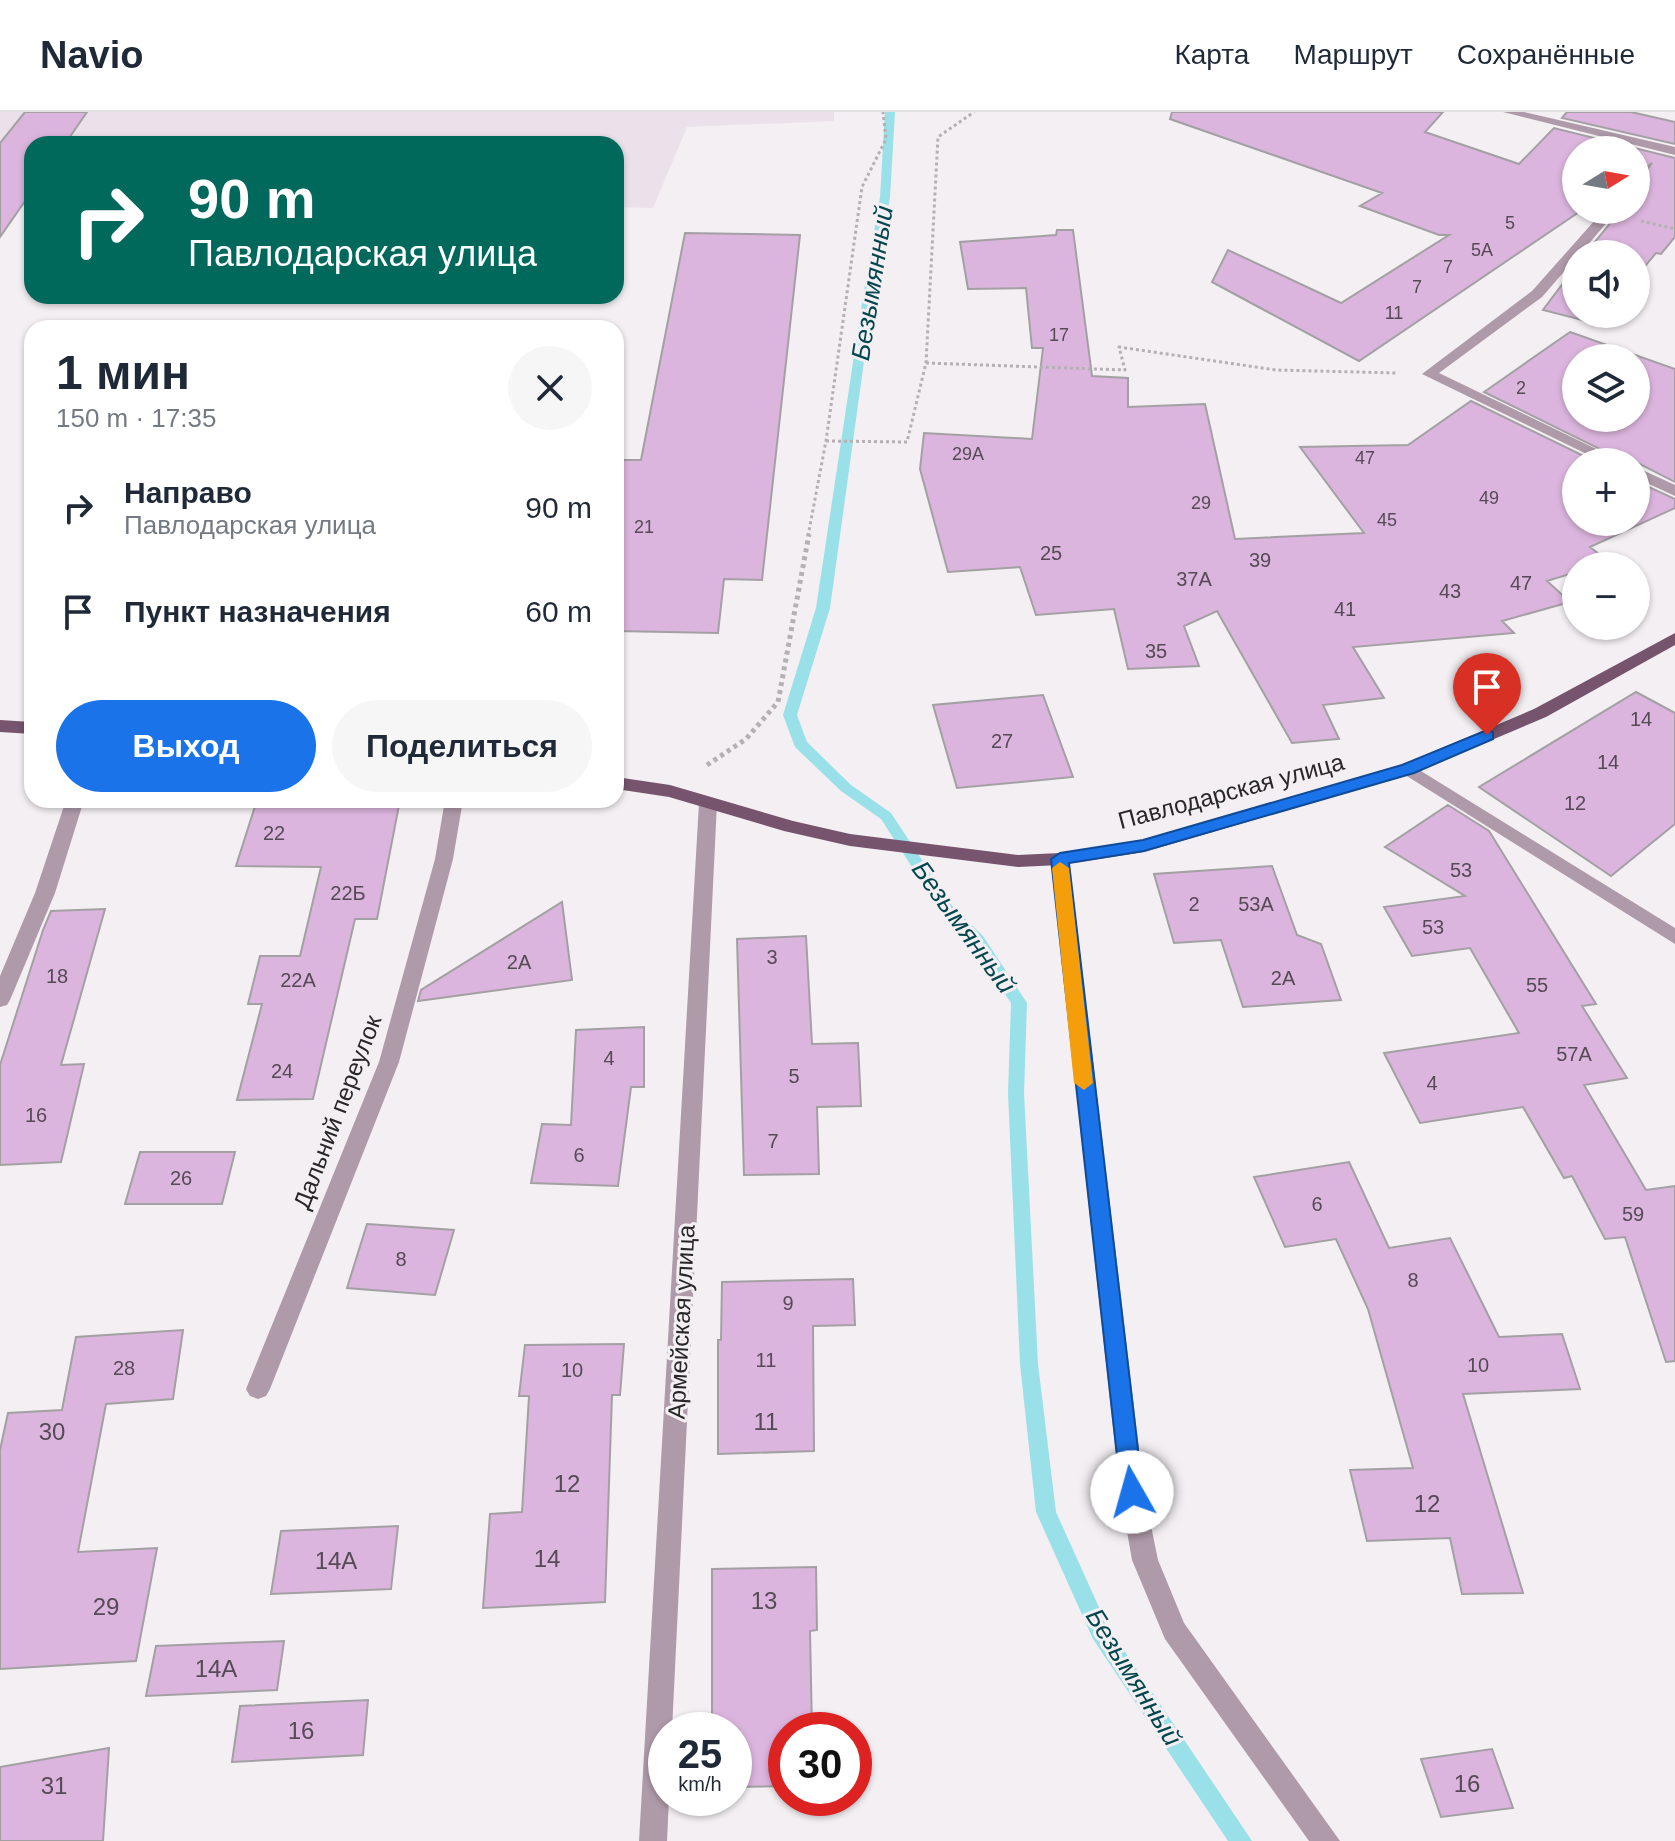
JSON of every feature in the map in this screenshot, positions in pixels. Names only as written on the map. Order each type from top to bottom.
[{"type":"main road","name":"Павлодарская улица","points":[[708,803],[791,827],[925,852],[1018,861],[1060,859],[1144,846],[1408,769],[1540,713],[1675,638]]},
{"type":"main road","points":[[0,726],[24,728]]},
{"type":"main road","points":[[624,784],[670,791],[708,803]]},
{"type":"street","points":[[1509,112],[1675,151]]},
{"type":"street","points":[[1585,448],[1429,374],[1537,294],[1599,224]]},
{"type":"street","points":[[1650,479],[1675,491]]},
{"type":"street","points":[[1408,769],[1675,937]]},
{"type":"street","name":"Армейская улица","points":[[653,1841],[708,803]]},
{"type":"street","points":[[0,1000],[45,893],[72,808]]},
{"type":"street","name":"Дальний переулок","points":[[258,1389],[389,1062],[444,859],[453,808]]},
{"type":"street","points":[[1060,859],[1132,1492],[1145,1560],[1174,1631],[1326,1841]]},
{"type":"path","points":[[670,791],[746,739],[778,702],[826,441],[862,187],[886,139],[883,112]]},
{"type":"path","points":[[826,441],[907,442],[926,363],[938,137],[974,112]]},
{"type":"path","points":[[926,363],[1125,370],[1119,347],[1276,370],[1429,374]]},
{"type":"shaded area","points":[[0,112],[834,112],[834,121],[687,127],[653,208],[624,207],[624,136],[24,136],[24,155],[0,188]]},
{"type":"building","points":[[25,112],[87,112],[70,136],[24,136],[24,202],[0,237],[0,143]]},
{"type":"building","points":[[1172,112],[1443,112],[1425,132],[1519,164],[1554,128],[1586,136],[1562,136],[1562,224],[1359,361],[1212,282],[1228,250],[1341,303],[1449,235],[1439,235],[1360,206],[1382,193],[1170,119]]},
{"type":"building","points":[[1567,112],[1631,112],[1675,122],[1675,144],[1650,136],[1562,118]]},
{"type":"building","points":[[1650,152],[1675,158],[1675,237],[1661,254],[1656,253],[1650,260],[1650,240],[1596,240],[1610,224],[1650,224],[1652,163],[1650,164]]},
{"type":"building","points":[[1057,230],[1073,230],[1092,376],[1128,378],[1128,407],[1205,404],[1235,539],[1364,533],[1300,447],[1408,445],[1471,401],[1567,448],[1562,448],[1562,536],[1614,536],[1590,547],[1596,552],[1562,552],[1562,576],[1547,581],[1562,595],[1562,604],[1502,621],[1514,633],[1353,647],[1384,698],[1323,705],[1339,739],[1292,743],[1217,611],[1184,626],[1199,666],[1128,669],[1114,609],[1036,615],[1020,567],[948,572],[920,469],[924,433],[1032,439],[1043,348],[1032,348],[1026,288],[968,289],[960,242],[1056,235]]},
{"type":"building","points":[[685,233],[800,235],[762,580],[724,579],[718,633],[624,631],[624,460],[641,460]]},
{"type":"building","points":[[1562,285],[1562,315],[1543,310]]},
{"type":"building","points":[[1570,332],[1604,344],[1562,344],[1562,430],[1484,392]]},
{"type":"building","points":[[1650,360],[1675,369],[1675,482],[1650,469],[1650,448],[1598,448],[1565,432],[1650,432]]},
{"type":"building","points":[[1650,487],[1675,499],[1675,508],[1650,519]]},
{"type":"building","points":[[1636,692],[1675,713],[1675,824],[1611,876],[1479,787]]},
{"type":"building","points":[[1043,695],[1073,777],[957,788],[933,705]]},
{"type":"building","points":[[1448,805],[1489,831],[1596,1004],[1582,1006],[1627,1078],[1584,1085],[1646,1190],[1675,1186],[1675,1361],[1666,1362],[1625,1237],[1605,1239],[1572,1176],[1564,1178],[1523,1107],[1420,1123],[1384,1053],[1519,1033],[1470,948],[1412,956],[1384,907],[1465,896],[1385,847]]},
{"type":"building","points":[[254,808],[398,808],[377,919],[355,919],[313,1099],[237,1100],[262,1004],[248,1004],[260,956],[300,956],[321,867],[236,866]]},
{"type":"building","points":[[1272,866],[1297,935],[1321,944],[1341,1000],[1243,1007],[1221,940],[1174,943],[1154,874]]},
{"type":"building","points":[[562,902],[572,980],[418,1001],[421,990]]},
{"type":"building","points":[[105,909],[61,1065],[84,1064],[61,1162],[0,1165],[0,1065],[43,930],[51,911]]},
{"type":"building","points":[[806,936],[812,1044],[858,1043],[861,1106],[817,1107],[819,1174],[744,1175],[737,939]]},
{"type":"building","points":[[644,1027],[644,1087],[631,1087],[618,1186],[531,1183],[542,1124],[571,1125],[576,1030]]},
{"type":"building","points":[[140,1152],[235,1152],[222,1204],[125,1204]]},
{"type":"building","points":[[1349,1162],[1389,1248],[1450,1238],[1499,1337],[1562,1334],[1580,1389],[1463,1394],[1523,1593],[1462,1594],[1450,1538],[1367,1541],[1350,1470],[1413,1468],[1368,1309],[1336,1239],[1285,1247],[1254,1177]]},
{"type":"building","points":[[367,1224],[454,1230],[435,1295],[347,1288]]},
{"type":"building","points":[[853,1279],[855,1325],[813,1326],[814,1451],[718,1454],[718,1340],[721,1340],[722,1282]]},
{"type":"building","points":[[183,1330],[173,1399],[106,1404],[78,1552],[157,1548],[136,1661],[0,1669],[0,1450],[8,1413],[62,1410],[76,1337]]},
{"type":"building","points":[[624,1344],[620,1395],[612,1395],[605,1602],[483,1608],[490,1514],[522,1512],[529,1396],[519,1396],[525,1345]]},
{"type":"building","points":[[398,1526],[391,1589],[271,1594],[281,1531]]},
{"type":"building","points":[[816,1567],[817,1630],[810,1631],[812,1712],[768,1712],[768,1786],[752,1787],[752,1712],[712,1712],[712,1569]]},
{"type":"building","points":[[284,1641],[277,1690],[146,1696],[156,1646]]},
{"type":"building","points":[[368,1700],[363,1755],[232,1762],[240,1706]]},
{"type":"building","points":[[109,1748],[103,1841],[0,1841],[0,1767]]},
{"type":"building","points":[[1492,1749],[1513,1808],[1441,1817],[1421,1759]]},
{"type":"waterway","name":"Безымянный","points":[[890,112],[885,197],[823,608],[790,715],[800,744],[846,788],[886,816],[948,911],[977,940],[1019,1003],[1016,1093],[1029,1364],[1046,1512],[1100,1632],[1241,1841]]},
{"type":"slow traffic","points":[[1060,868],[1084,1083]]},
{"type":"route","points":[[1132,1492],[1076,1022],[1060,859],[1144,846],[1408,769],[1487,735]]}]
